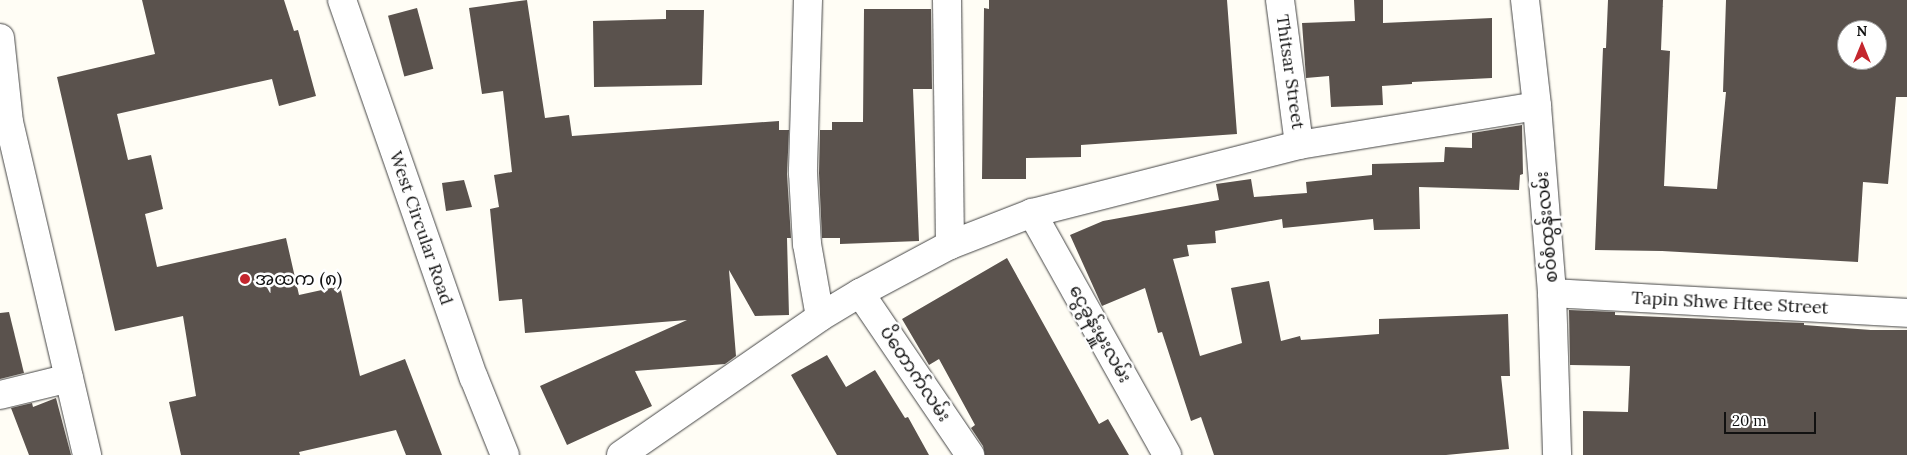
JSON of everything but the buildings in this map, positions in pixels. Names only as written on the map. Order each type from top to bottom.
[{"type":"street","name":"West Circular Road","points":[[342,0],[474,378],[505,455]]},
{"type":"street","points":[[808,0],[803,173],[807,244],[820,317]]},
{"type":"street","points":[[947,0],[950,245]]},
{"type":"street","name":"Thitsar Street","points":[[1280,0],[1299,145]]},
{"type":"street","name":"စဝ်စံထွန်းလမ်း","points":[[1525,0],[1537,106],[1552,293],[1557,455]]},
{"type":"street","points":[[0,38],[9,122],[87,455]]},
{"type":"street","points":[[621,455],[820,317],[860,293],[950,245],[1032,213],[1299,145],[1537,106]]},
{"type":"street","name":"ငွေခွန်းမှူးလမ်း","points":[[1032,213],[1167,455]]},
{"type":"street","name":"ပိတောက်လမ်း","points":[[860,293],[970,455]]},
{"type":"street","name":"Tapin Shwe Htee Street","points":[[1552,293],[1907,313]]},
{"type":"street","points":[[0,395],[69,378]]},
{"type":"place","name":"အထက (၈)","points":[[245,279]]}]
